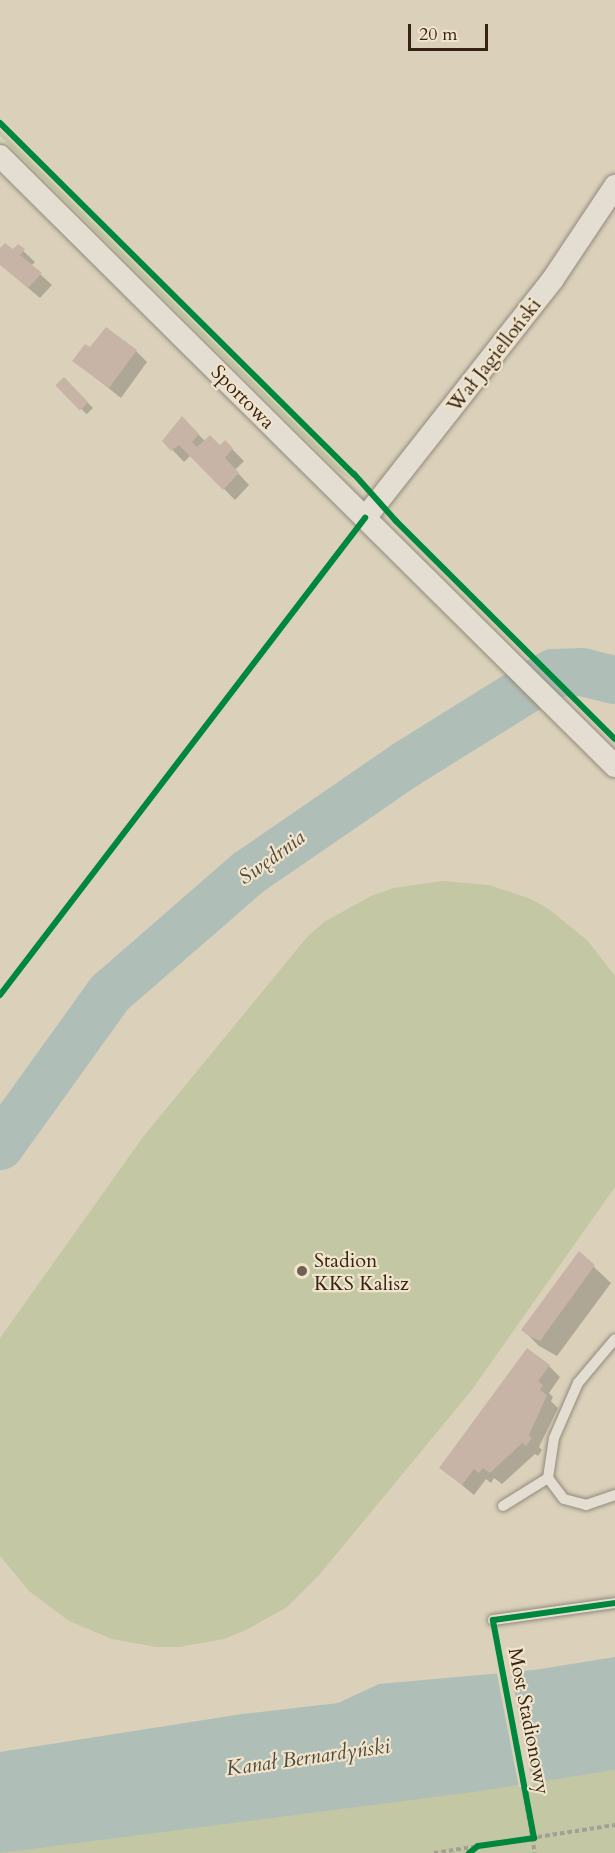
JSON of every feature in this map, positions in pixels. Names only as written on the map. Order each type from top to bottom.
[{"type":"street","name":"Sportowa","points":[[0,156],[615,766]]},
{"type":"street","name":"Wał Jagielloński","points":[[365,518],[553,279],[615,186]]},
{"type":"lane","points":[[615,1339],[611,1350],[578,1383],[554,1438],[548,1478],[564,1499],[586,1505],[615,1495]]},
{"type":"lane","points":[[503,1506],[548,1478]]},
{"type":"lane","points":[[493,1620],[615,1603]]},
{"type":"path","points":[[434,1853],[615,1825]]},
{"type":"path","points":[[469,1853],[478,1846]]},
{"type":"green space","points":[[0,130],[355,482],[337,470],[0,136]]},
{"type":"green space","name":"Stadion KKS Kalisz","points":[[443,881],[489,885],[531,899],[550,910],[588,941],[615,976],[615,1187],[471,1391],[320,1574],[287,1607],[246,1630],[224,1639],[179,1647],[156,1647],[112,1639],[69,1621],[29,1591],[0,1556],[0,1338],[143,1137],[307,937],[324,922],[371,896],[394,888]]},
{"type":"green space","points":[[615,1770],[615,1853],[0,1853],[105,1837]]},
{"type":"water","name":"Kanał Bernardyński","points":[[615,1657],[615,1770],[466,1793],[0,1853],[0,1752],[242,1714],[338,1703],[379,1684],[534,1670]]},
{"type":"pier","points":[[510,1668],[533,1785],[519,1787],[496,1671]]},
{"type":"building","points":[[5,243],[13,249],[18,244],[25,249],[20,255],[42,273],[28,288],[0,265],[0,248]]},
{"type":"building","points":[[106,327],[137,350],[109,388],[72,361],[85,344],[90,347]]},
{"type":"building","points":[[64,377],[88,402],[80,411],[55,385]]},
{"type":"building","points":[[182,416],[199,434],[192,442],[197,447],[210,435],[220,445],[225,440],[233,448],[225,458],[239,473],[223,490],[179,445],[171,451],[162,441]]},
{"type":"building","points":[[579,1251],[595,1265],[540,1341],[529,1336],[521,1330]]},
{"type":"building","points":[[527,1348],[550,1365],[538,1381],[543,1385],[540,1390],[547,1395],[529,1435],[532,1438],[526,1446],[522,1443],[490,1473],[483,1468],[479,1473],[474,1469],[462,1485],[439,1468]]},
{"type":"waterway","name":"Swędrnia","points":[[0,1146],[110,993],[248,873],[405,765],[553,673],[582,672],[615,680]]},
{"type":"cycle path","points":[[0,123],[354,474],[396,521],[615,739]]},
{"type":"cycle path","points":[[0,995],[365,518]]},
{"type":"cycle path","name":"Most Stadionowy","points":[[469,1853],[478,1846],[534,1838],[493,1620],[615,1603]]},
{"type":"place","name":"Stadion KKS Kalisz","points":[[302,1271]]}]
